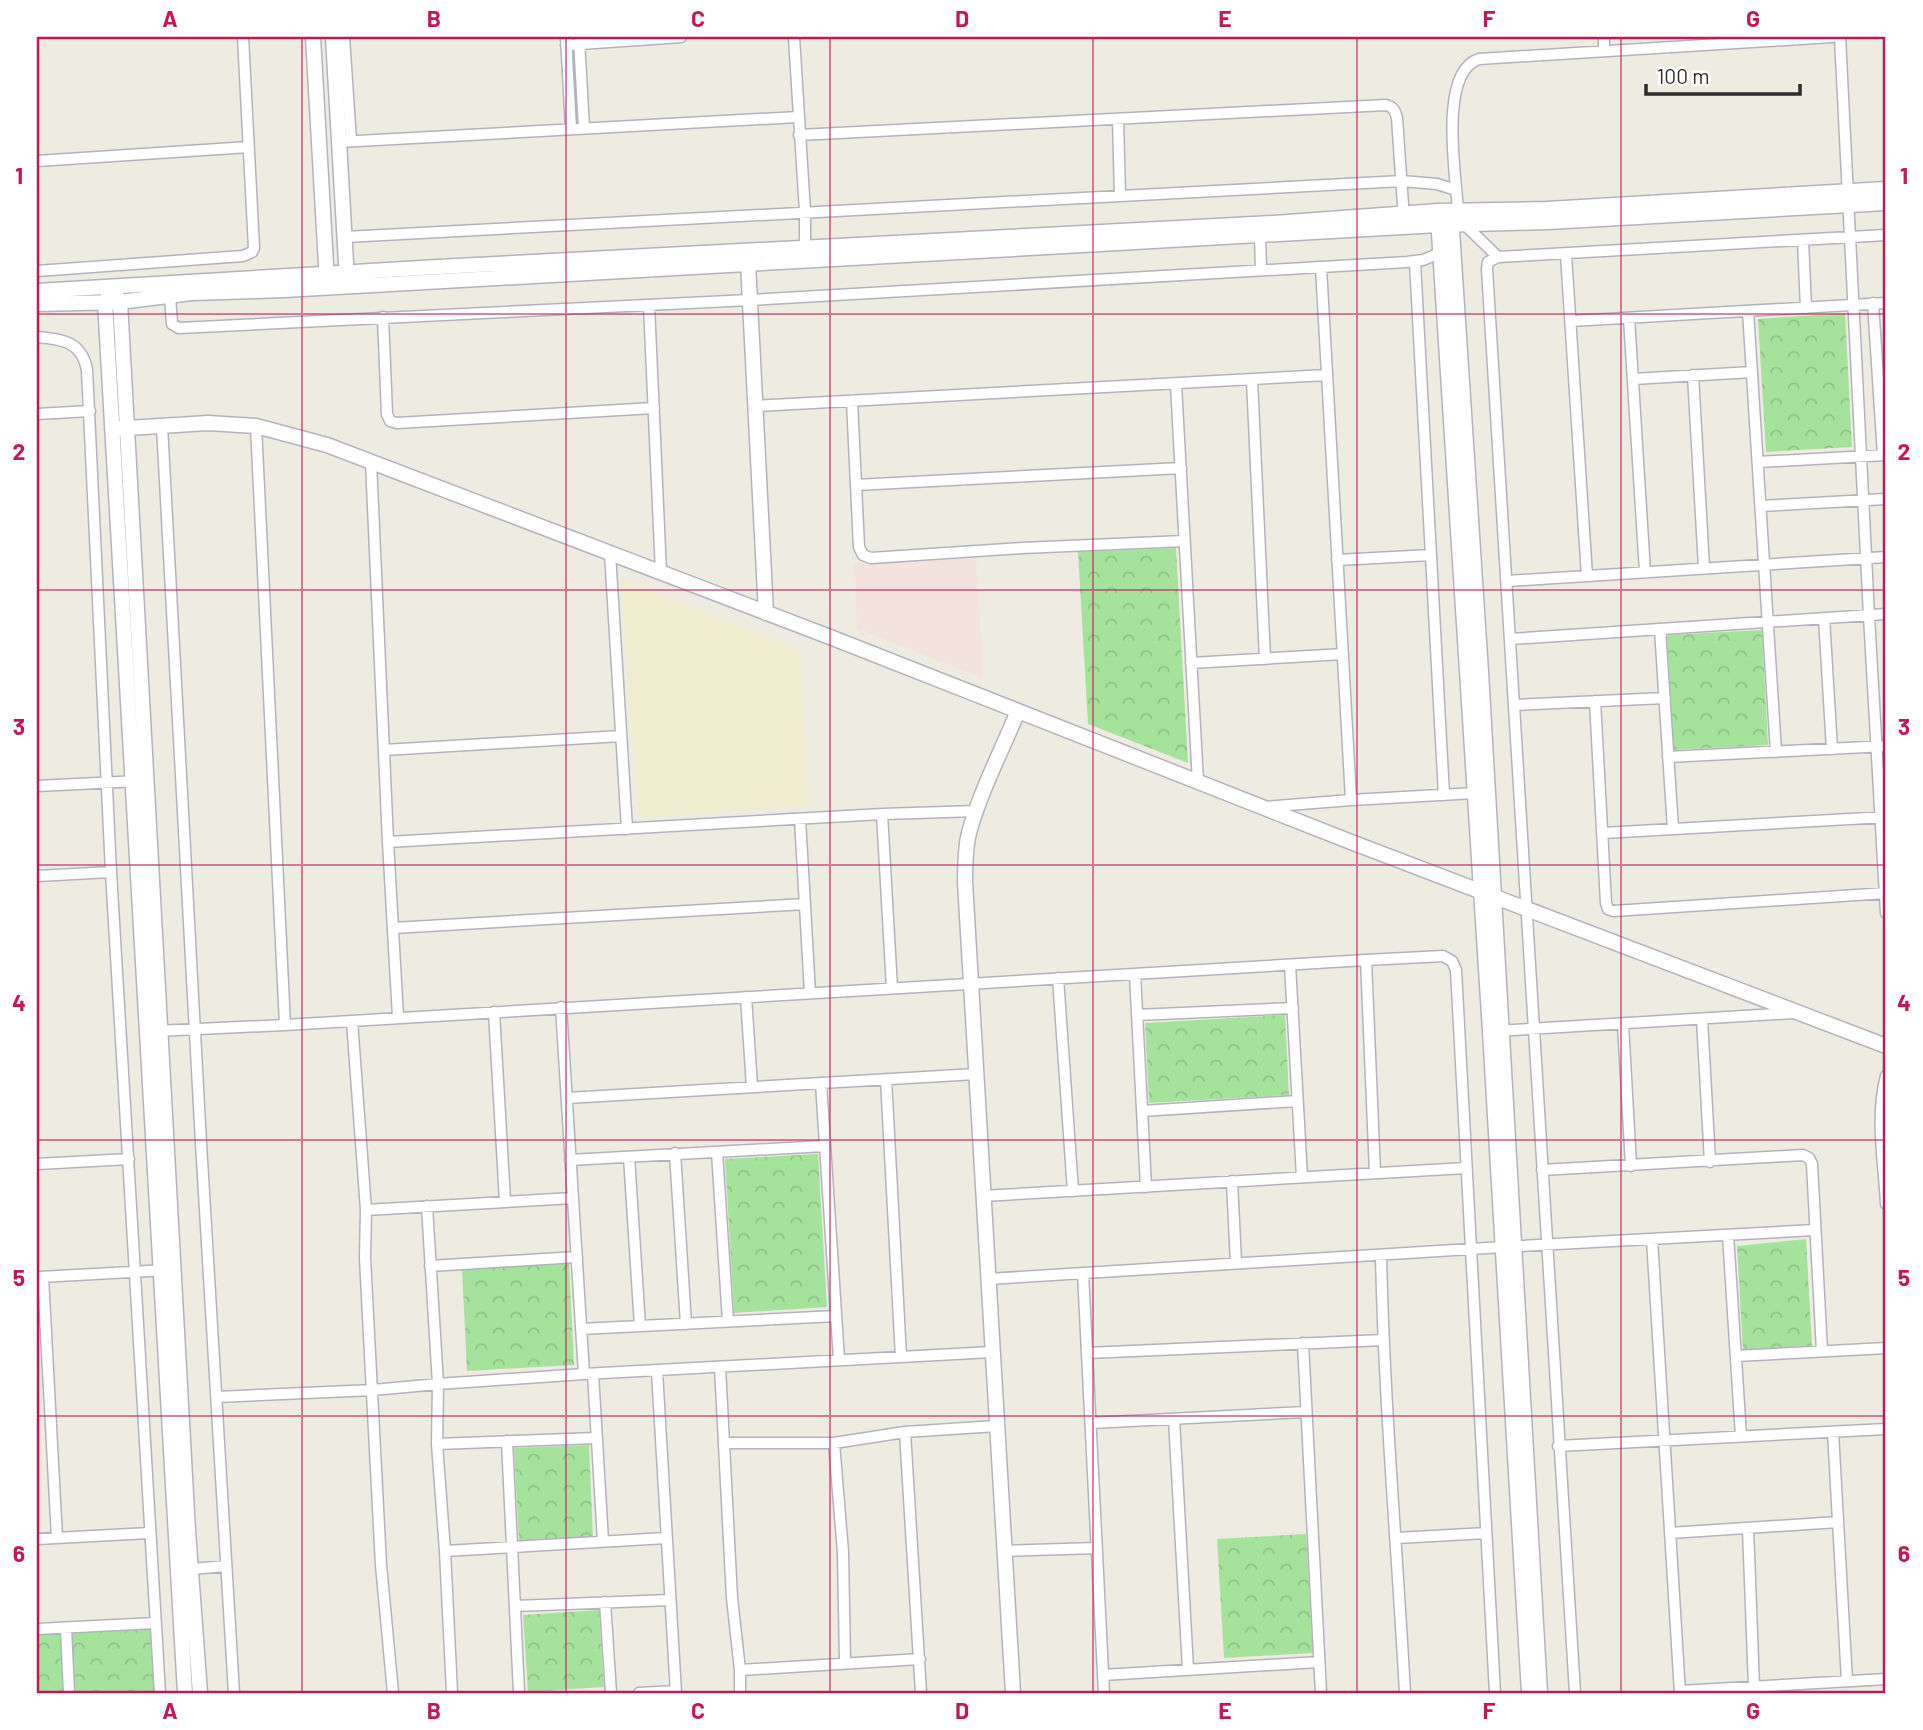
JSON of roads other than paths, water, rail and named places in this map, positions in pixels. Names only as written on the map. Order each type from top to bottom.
[{"type":"street","points":[[37,271],[248,255],[252,252],[254,247],[243,37]]},
{"type":"street","points":[[313,37],[327,281]]},
{"type":"street","points":[[333,37],[345,141]]},
{"type":"street","points":[[344,37],[347,279]]},
{"type":"street","points":[[571,129],[566,41],[681,37]]},
{"type":"street","points":[[794,37],[805,212],[805,254]]},
{"type":"street","points":[[1604,37],[1604,51]]},
{"type":"street","points":[[1483,813],[1475,793],[1440,253],[1457,190],[1452,119],[1460,79],[1466,67],[1479,58],[1604,51],[1655,43],[1832,37]]},
{"type":"street","points":[[1840,37],[1869,616],[1881,746],[1886,914]]},
{"type":"street","points":[[579,40],[584,128]]},
{"type":"street","points":[[799,135],[1386,105],[1392,107],[1397,118],[1404,220]]},
{"type":"street","points":[[345,141],[798,117]]},
{"type":"street","points":[[1118,118],[1120,196]]},
{"type":"street","points":[[37,162],[249,147]]},
{"type":"street","points":[[345,237],[1402,181],[1437,184],[1457,190]]},
{"type":"street","points":[[37,304],[120,302],[347,279],[805,254],[1274,223],[1450,218],[1548,222],[1849,198],[1886,189]]},
{"type":"street","points":[[1849,198],[1886,202]]},
{"type":"street","points":[[1450,218],[1497,257]]},
{"type":"street","points":[[1450,218],[1508,1246],[1529,1693]]},
{"type":"street","points":[[347,279],[748,263],[805,254],[1260,235],[1404,220]]},
{"type":"street","points":[[1260,235],[1261,270]]},
{"type":"street","points":[[1574,1693],[1487,269],[1489,262],[1497,257],[1886,235]]},
{"type":"street","points":[[1804,240],[1807,307]]},
{"type":"street","points":[[170,296],[172,324],[179,328],[750,300],[1415,262],[1440,253]]},
{"type":"street","points":[[1566,255],[1587,576]]},
{"type":"street","points":[[1415,262],[1444,795]]},
{"type":"street","points":[[748,263],[766,613]]},
{"type":"street","points":[[1321,267],[1351,800]]},
{"type":"street","points":[[37,291],[327,281]]},
{"type":"street","points":[[113,287],[120,302],[120,429],[168,1270],[185,1693]]},
{"type":"street","points":[[113,287],[105,302],[120,429]]},
{"type":"street","points":[[1758,462],[1885,455],[1873,303]]},
{"type":"street","points":[[1571,321],[1886,303]]},
{"type":"street","points":[[649,305],[662,573]]},
{"type":"street","points":[[1748,311],[1776,751]]},
{"type":"street","points":[[383,317],[387,414],[390,421],[397,423],[653,408]]},
{"type":"street","points":[[1629,318],[1645,572]]},
{"type":"street","points":[[37,337],[77,348],[84,356],[87,370],[111,872],[159,1693]]},
{"type":"street","points":[[1633,379],[1752,372]]},
{"type":"street","points":[[755,406],[1327,375]]},
{"type":"street","points":[[1693,375],[1704,568]]},
{"type":"street","points":[[1252,380],[1265,659]]},
{"type":"street","points":[[1176,385],[1198,782]]},
{"type":"street","points":[[852,401],[859,547],[863,555],[871,558],[1184,541]]},
{"type":"street","points":[[37,414],[90,411]]},
{"type":"street","points":[[120,429],[208,423],[256,426],[327,445],[1886,1046]]},
{"type":"street","points":[[162,426],[208,1274],[234,1693]]},
{"type":"street","points":[[256,426],[285,1025]]},
{"type":"street","points":[[371,462],[398,1017]]},
{"type":"street","points":[[856,485],[1181,468]]},
{"type":"street","points":[[1761,506],[1886,499]]},
{"type":"street","points":[[610,553],[627,829]]},
{"type":"street","points":[[1338,560],[1431,555]]},
{"type":"street","points":[[1507,581],[1886,557]]},
{"type":"street","points":[[1511,639],[1886,614]]},
{"type":"street","points":[[1824,618],[1832,749]]},
{"type":"street","points":[[1660,629],[1673,829]]},
{"type":"street","points":[[1191,663],[1343,654]]},
{"type":"street","points":[[1515,705],[1665,698]]},
{"type":"street","points":[[1595,701],[1608,909],[1614,911],[1886,893]]},
{"type":"street","points":[[1013,1693],[965,856],[977,811],[1018,711]]},
{"type":"street","points":[[384,750],[621,736]]},
{"type":"street","points":[[1668,757],[1881,746]]},
{"type":"street","points":[[37,786],[140,781]]},
{"type":"street","points":[[1264,807],[1475,793]]},
{"type":"street","points":[[388,842],[977,811]]},
{"type":"street","points":[[882,814],[892,988]]},
{"type":"street","points":[[1603,833],[1884,817]]},
{"type":"street","points":[[800,819],[810,993]]},
{"type":"street","points":[[37,876],[111,872]]},
{"type":"street","points":[[393,928],[805,904]]},
{"type":"street","points":[[154,1032],[1443,956],[1452,961],[1456,970],[1495,1693]]},
{"type":"street","points":[[1367,960],[1376,1173]]},
{"type":"street","points":[[1290,965],[1302,1177]]},
{"type":"street","points":[[1135,974],[1146,1187]]},
{"type":"street","points":[[1058,978],[1073,1191]]},
{"type":"street","points":[[746,997],[752,1087]]},
{"type":"street","points":[[561,1007],[581,1329],[596,1438],[603,1541]]},
{"type":"street","points":[[1137,1015],[1293,1009]]},
{"type":"street","points":[[494,1012],[505,1201]]},
{"type":"street","points":[[1496,1031],[1800,1013]]},
{"type":"street","points":[[1702,1019],[1710,1162]]},
{"type":"street","points":[[352,1021],[366,1210],[365,1258],[381,1564],[393,1693]]},
{"type":"street","points":[[1623,1024],[1632,1166]]},
{"type":"street","points":[[567,1098],[976,1074]]},
{"type":"street","points":[[1886,1076],[1881,1096],[1881,1117],[1886,1204]]},
{"type":"street","points":[[886,1079],[901,1357]]},
{"type":"street","points":[[821,1083],[839,1360]]},
{"type":"street","points":[[1142,1111],[1297,1101]]},
{"type":"street","points":[[570,1160],[825,1146]]},
{"type":"street","points":[[718,1152],[728,1321]]},
{"type":"street","points":[[675,1153],[686,1324]]},
{"type":"street","points":[[1542,1170],[1803,1155],[1810,1157],[1822,1351]]},
{"type":"street","points":[[629,1157],[640,1326]]},
{"type":"street","points":[[37,1158],[37,1164],[129,1159]]},
{"type":"street","points":[[983,1196],[1466,1168]]},
{"type":"street","points":[[1232,1181],[1236,1263]]},
{"type":"street","points":[[366,1210],[573,1198]]},
{"type":"street","points":[[427,1206],[438,1384],[437,1444],[452,1693]]},
{"type":"street","points":[[988,1279],[1508,1246],[1815,1230]]},
{"type":"street","points":[[1728,1235],[1741,1436]]},
{"type":"street","points":[[1652,1239],[1680,1692],[1886,1679]]},
{"type":"street","points":[[1508,1246],[1540,1693]]},
{"type":"street","points":[[1381,1255],[1383,1340],[1405,1693]]},
{"type":"street","points":[[430,1266],[576,1257]]},
{"type":"street","points":[[57,1538],[40,1277],[168,1270]]},
{"type":"street","points":[[168,1270],[200,1693]]},
{"type":"street","points":[[1083,1273],[1104,1693]]},
{"type":"street","points":[[581,1329],[836,1315]]},
{"type":"street","points":[[1087,1353],[1383,1340]]},
{"type":"street","points":[[1303,1343],[1321,1693]]},
{"type":"street","points":[[1736,1356],[1886,1348]]},
{"type":"street","points":[[217,1397],[992,1352]]},
{"type":"street","points":[[720,1367],[732,1598],[740,1693]]},
{"type":"street","points":[[639,1693],[676,1692],[657,1370]]},
{"type":"street","points":[[1090,1423],[1306,1412]]},
{"type":"street","points":[[1174,1419],[1188,1669]]},
{"type":"street","points":[[724,1443],[834,1443],[905,1432],[996,1426]]},
{"type":"street","points":[[1558,1446],[1886,1429]]},
{"type":"street","points":[[905,1432],[921,1693]]},
{"type":"street","points":[[1832,1432],[1847,1681]]},
{"type":"street","points":[[437,1444],[596,1438]]},
{"type":"street","points":[[508,1441],[519,1693]]},
{"type":"street","points":[[834,1443],[842,1552],[845,1662]]},
{"type":"street","points":[[1670,1533],[1838,1522]]},
{"type":"street","points":[[1748,1528],[1754,1686]]},
{"type":"street","points":[[1397,1538],[1486,1532]]},
{"type":"street","points":[[37,1539],[149,1533]]},
{"type":"street","points":[[445,1551],[666,1538]]},
{"type":"street","points":[[1004,1551],[1097,1548]]},
{"type":"street","points":[[192,1569],[226,1566]]},
{"type":"street","points":[[515,1606],[670,1600]]},
{"type":"street","points":[[606,1602],[611,1693]]},
{"type":"street","points":[[37,1629],[155,1623]]},
{"type":"street","points":[[66,1628],[69,1693]]},
{"type":"street","points":[[740,1670],[919,1659]]},
{"type":"street","points":[[1103,1675],[1319,1661]]}]
